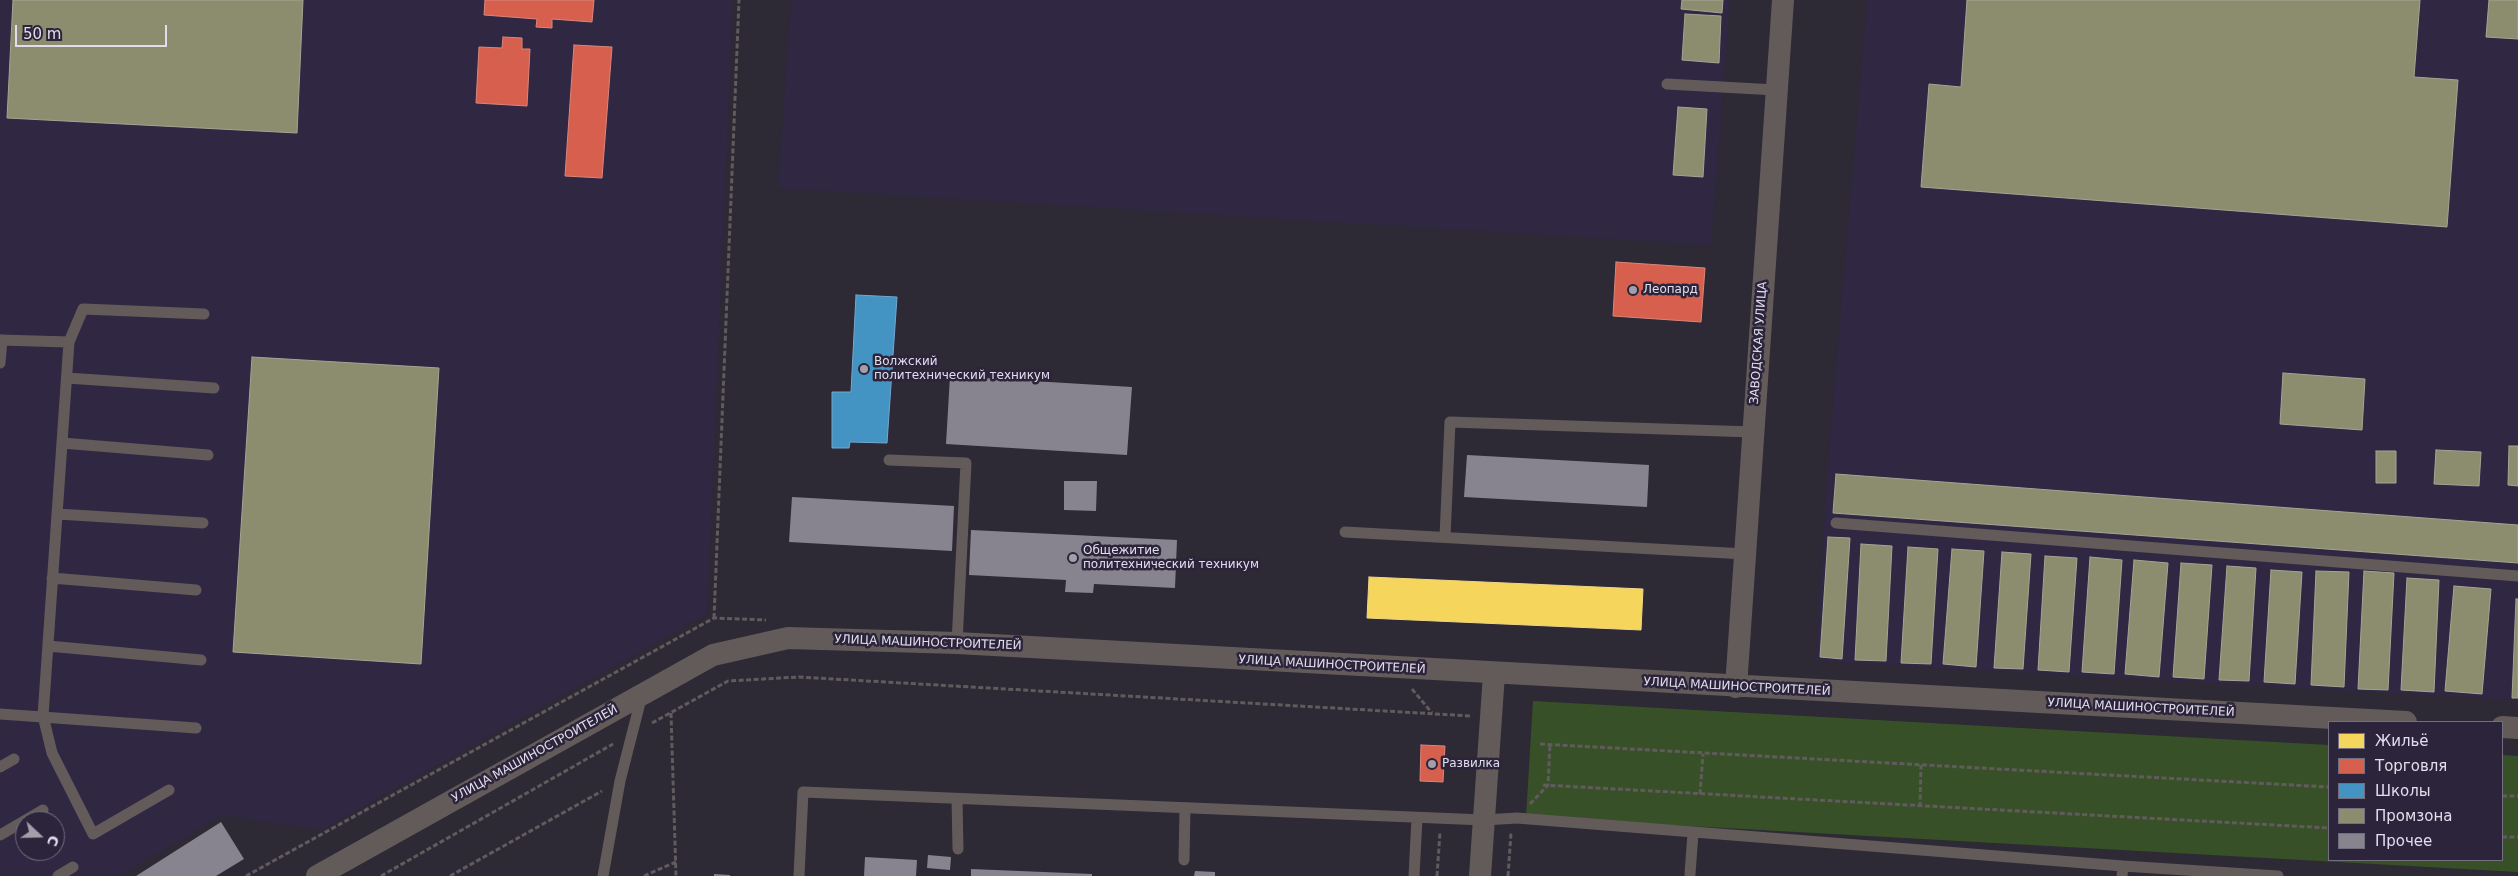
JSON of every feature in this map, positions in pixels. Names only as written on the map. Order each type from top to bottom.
[{"type":"street","name":"ЗАВОДСКАЯ УЛИЦА","points":[[1736,686],[1783,0]]},
{"type":"street","name":"УЛИЦА МАШИНОСТРОИТЕЛЕЙ","points":[[316,876],[713,655],[788,638],[957,643],[1494,674],[2387,721]]},
{"type":"street","points":[[1480,876],[1494,674]]},
{"type":"street","points":[[2503,727],[2518,728]]},
{"type":"lane","points":[[1667,84],[1776,90]]},
{"type":"lane","points":[[169,790],[93,834],[52,753],[43,716],[69,342],[83,309],[204,314]]},
{"type":"lane","points":[[0,363],[1,340],[69,342]]},
{"type":"lane","points":[[67,378],[214,388]]},
{"type":"lane","points":[[1445,537],[1450,422],[1753,432]]},
{"type":"lane","points":[[62,444],[208,455]]},
{"type":"lane","points":[[889,460],[966,463],[957,643]]},
{"type":"lane","points":[[58,514],[204,523]]},
{"type":"lane","points":[[1836,523],[2518,576]]},
{"type":"lane","points":[[1345,532],[1745,554]]},
{"type":"lane","points":[[52,578],[196,590]]},
{"type":"lane","points":[[48,646],[201,660]]},
{"type":"lane","points":[[603,876],[620,781],[642,694]]},
{"type":"lane","points":[[0,714],[196,728]]},
{"type":"lane","points":[[0,767],[14,758]]},
{"type":"lane","points":[[799,876],[803,792],[1417,818],[1484,820],[1517,818],[2123,871],[2278,876]]},
{"type":"lane","points":[[957,799],[958,849]]},
{"type":"lane","points":[[1184,808],[1184,860]]},
{"type":"lane","points":[[0,835],[43,810]]},
{"type":"lane","points":[[1414,876],[1417,818]]},
{"type":"lane","points":[[1690,874],[1693,833]]},
{"type":"lane","points":[[58,876],[73,867]]},
{"type":"path","points":[[246,876],[714,618],[739,0]]},
{"type":"path","points":[[380,876],[728,681],[799,677],[1491,718]]},
{"type":"path","points":[[670,713],[676,876]]},
{"type":"path","points":[[1540,744],[2328,787]]},
{"type":"path","points":[[1700,794],[1702,754]]},
{"type":"path","points":[[1920,807],[1921,766]]},
{"type":"path","points":[[450,876],[620,781]]},
{"type":"path","points":[[1543,785],[2328,828]]},
{"type":"path","points":[[2503,796],[2518,796]]},
{"type":"path","points":[[1437,876],[1441,818]]},
{"type":"path","points":[[2503,837],[2518,838]]},
{"type":"path","points":[[644,876],[676,862]]},
{"type":"shaded area","points":[[0,0],[733,0],[707,614],[321,830],[222,815],[119,876],[0,876]]},
{"type":"shaded area","points":[[791,0],[1730,0],[1711,245],[778,188]]},
{"type":"shaded area","points":[[1867,0],[2518,0],[2518,700],[1816,661],[1828,461]]},
{"type":"green space","points":[[1533,701],[2328,745],[2328,861],[2503,861],[2503,755],[2518,756],[2518,872],[1526,817]]},
{"type":"building: Жильё","points":[[1369,577],[1643,589],[1641,630],[1367,618]]},
{"type":"building: Торговля","points":[[485,0],[594,0],[592,22],[552,19],[552,28],[536,27],[537,19],[484,15]]},
{"type":"building: Торговля","points":[[503,37],[522,38],[522,49],[530,49],[527,106],[476,103],[479,47],[502,48]]},
{"type":"building: Торговля","points":[[574,45],[612,47],[602,178],[565,176]]},
{"type":"building: Торговля","points":[[1616,262],[1705,268],[1701,322],[1613,316]]},
{"type":"building: Торговля","name":"Развилка","points":[[1421,745],[1445,746],[1443,782],[1420,781]]},
{"type":"building: Школы","name":"Волжский политехнический техникум","points":[[856,295],[897,297],[887,443],[850,442],[849,448],[832,448],[832,392],[851,392]]},
{"type":"building: Промзона","points":[[13,0],[303,0],[297,133],[7,118]]},
{"type":"building: Промзона","points":[[1682,0],[1723,0],[1722,13],[1681,9]]},
{"type":"building: Промзона","points":[[1967,0],[2420,0],[2414,77],[2458,80],[2447,227],[1921,187],[1929,84],[1961,87]]},
{"type":"building: Промзона","points":[[2489,0],[2518,0],[2518,39],[2486,37]]},
{"type":"building: Промзона","points":[[1685,14],[1721,16],[1719,63],[1682,60]]},
{"type":"building: Промзона","points":[[1678,107],[1707,109],[1703,177],[1673,175]]},
{"type":"building: Промзона","points":[[252,357],[439,368],[421,664],[233,652]]},
{"type":"building: Промзона","points":[[2283,373],[2365,379],[2362,430],[2280,424]]},
{"type":"building: Промзона","points":[[2509,446],[2518,446],[2518,486],[2508,485]]},
{"type":"building: Промзона","points":[[2436,450],[2481,452],[2479,486],[2434,484]]},
{"type":"building: Промзона","points":[[2376,451],[2396,451],[2396,483],[2376,483]]},
{"type":"building: Промзона","points":[[1836,474],[2518,525],[2518,563],[1833,513]]},
{"type":"building: Промзона","points":[[1828,537],[1850,538],[1842,659],[1820,657]]},
{"type":"building: Промзона","points":[[1861,544],[1892,546],[1886,661],[1855,660]]},
{"type":"building: Промзона","points":[[1908,547],[1938,549],[1931,664],[1901,663]]},
{"type":"building: Промзона","points":[[1952,549],[1984,551],[1976,667],[1943,664]]},
{"type":"building: Промзона","points":[[2002,552],[2031,554],[2023,669],[1994,668]]},
{"type":"building: Промзона","points":[[2045,556],[2077,558],[2069,672],[2038,670]]},
{"type":"building: Промзона","points":[[2090,557],[2122,560],[2114,674],[2082,672]]},
{"type":"building: Промзона","points":[[2134,560],[2168,563],[2159,677],[2125,674]]},
{"type":"building: Промзона","points":[[2181,563],[2212,565],[2204,679],[2173,677]]},
{"type":"building: Промзона","points":[[2227,566],[2256,568],[2249,681],[2219,680]]},
{"type":"building: Промзона","points":[[2271,570],[2302,572],[2295,684],[2264,682]]},
{"type":"building: Промзона","points":[[2316,571],[2349,572],[2344,687],[2311,685]]},
{"type":"building: Промзона","points":[[2364,571],[2394,573],[2388,690],[2358,689]]},
{"type":"building: Промзона","points":[[2407,578],[2439,580],[2434,692],[2401,690]]},
{"type":"building: Промзона","points":[[2454,586],[2491,589],[2482,694],[2445,691]]},
{"type":"building: Промзона","points":[[2516,599],[2518,599],[2518,698],[2512,698]]},
{"type":"building: Прочее","points":[[950,376],[1132,387],[1127,455],[946,444]]},
{"type":"building: Прочее","points":[[1467,455],[1649,465],[1647,507],[1464,497]]},
{"type":"building: Прочее","points":[[1064,481],[1097,481],[1096,511],[1064,510]]},
{"type":"building: Прочее","points":[[792,497],[954,506],[952,551],[789,542]]},
{"type":"building: Прочее","name":"Общежитие политехнический техникум","points":[[971,530],[1177,540],[1175,588],[1094,584],[1093,593],[1065,592],[1066,580],[969,575]]},
{"type":"building: Прочее","points":[[221,822],[244,859],[216,876],[136,876]]},
{"type":"building: Прочее","points":[[928,855],[951,857],[950,870],[927,868]]},
{"type":"building: Прочее","points":[[865,857],[917,860],[916,876],[864,876]]},
{"type":"building: Прочее","points":[[971,869],[1092,874],[1092,876],[971,876]]},
{"type":"building: Прочее","points":[[1195,871],[1215,872],[1215,876],[1194,876]]},
{"type":"building: Прочее","points":[[714,874],[730,875],[730,876],[714,876]]},
{"type":"place","name":"Леопард","points":[[1633,290]]},
{"type":"place","name":"Волжский политехнический техникум","points":[[864,369]]},
{"type":"place","name":"Общежитие политехнический техникум","points":[[1073,558]]},
{"type":"place","name":"Развилка","points":[[1432,764]]}]
